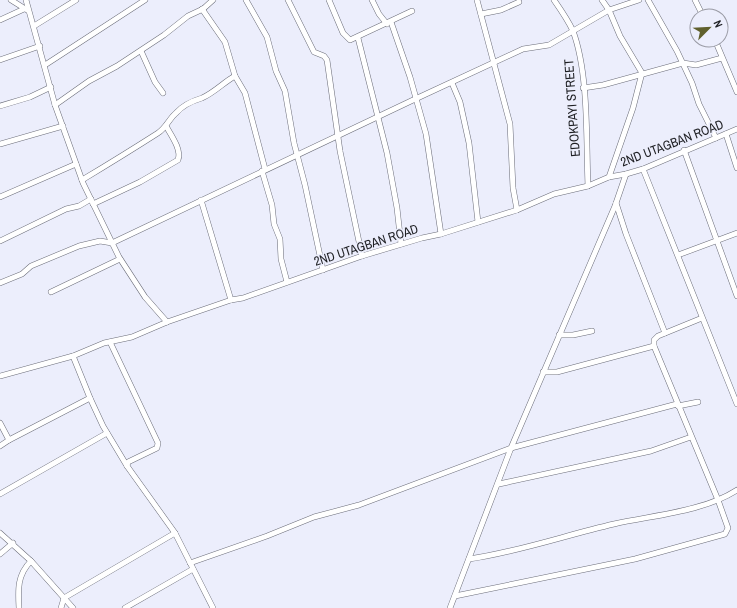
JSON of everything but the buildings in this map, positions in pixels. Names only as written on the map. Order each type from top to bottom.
[{"type":"street","points":[[10,0],[30,11]]},
{"type":"street","points":[[26,0],[40,46],[55,105],[82,180],[120,259],[145,297],[167,322]]},
{"type":"street","points":[[34,26],[76,0]]},
{"type":"street","points":[[45,65],[145,0]]},
{"type":"street","points":[[55,105],[89,81],[164,36],[188,16],[202,9],[213,0]]},
{"type":"street","points":[[246,0],[267,37],[276,71],[283,83],[323,270]]},
{"type":"street","points":[[288,0],[314,52],[324,56],[327,60],[328,79],[338,136],[362,256]]},
{"type":"street","points":[[328,0],[346,36],[350,40],[358,38],[389,23],[392,19],[412,11]]},
{"type":"street","points":[[372,0],[379,14],[389,23],[417,99],[430,158],[437,220],[441,234]]},
{"type":"street","points":[[477,0],[510,124],[512,188],[517,210]]},
{"type":"street","name":"EDOKPAYI STREET","points":[[554,0],[572,31],[580,55],[588,186]]},
{"type":"street","points":[[602,0],[609,10],[620,36],[642,73],[633,108],[609,177]]},
{"type":"street","points":[[0,283],[19,276],[31,266],[66,250],[100,241],[112,243],[376,117],[495,64],[523,49],[533,49],[549,45],[609,10],[639,0]]},
{"type":"street","points":[[648,0],[683,63],[699,104],[716,138]]},
{"type":"street","points":[[480,14],[501,10],[519,2]]},
{"type":"street","points":[[0,20],[24,9]]},
{"type":"street","points":[[202,9],[224,42],[235,76],[248,103],[272,205],[274,224],[280,239],[282,259],[287,282]]},
{"type":"street","points":[[358,38],[376,117],[387,153],[397,208],[401,244]]},
{"type":"street","points":[[0,60],[40,46]]},
{"type":"street","points":[[718,48],[737,92]]},
{"type":"street","points":[[141,51],[155,82],[163,92]]},
{"type":"street","points":[[583,88],[603,85],[642,73],[683,63],[696,65],[722,58]]},
{"type":"street","points":[[82,180],[93,175],[126,152],[158,134],[175,113],[186,105],[202,98],[235,76]]},
{"type":"street","points":[[452,83],[460,102],[469,143],[478,222]]},
{"type":"street","points":[[0,106],[30,97],[51,87]]},
{"type":"street","points":[[0,144],[63,126]]},
{"type":"street","points":[[0,241],[66,209],[92,202],[140,182],[178,160],[180,157],[176,143],[166,126]]},
{"type":"street","name":"2ND UTAGBAN ROAD","points":[[0,376],[73,356],[110,342],[132,337],[167,322],[231,300],[243,298],[362,256],[441,234],[517,210],[554,194],[588,186],[609,177],[643,169],[684,150],[737,129]]},
{"type":"street","points":[[726,134],[737,168]]},
{"type":"street","points":[[684,150],[737,296]]},
{"type":"street","points":[[0,197],[76,164]]},
{"type":"street","points":[[643,169],[737,404]]},
{"type":"street","points":[[450,608],[511,448],[616,203],[626,174]]},
{"type":"street","points":[[201,200],[231,300]]},
{"type":"street","points":[[616,203],[626,234],[666,333]]},
{"type":"street","points":[[100,241],[106,232]]},
{"type":"street","points":[[678,255],[737,233]]},
{"type":"street","points":[[51,292],[120,259]]},
{"type":"street","points":[[455,596],[635,559],[717,538],[725,534],[728,528],[718,500],[654,346],[654,340],[666,333],[702,318]]},
{"type":"street","points":[[559,335],[573,335],[592,331]]},
{"type":"street","points":[[110,342],[158,444],[157,448],[128,462],[127,466]]},
{"type":"street","points":[[543,372],[557,372],[654,346]]},
{"type":"street","points":[[73,356],[90,398],[107,433],[127,466],[175,534],[214,608]]},
{"type":"street","points":[[0,446],[90,398]]},
{"type":"street","points":[[190,563],[267,536],[314,517],[359,505],[511,448],[678,405],[698,402]]},
{"type":"street","points":[[0,423],[9,440]]},
{"type":"street","points":[[0,494],[107,433]]},
{"type":"street","points":[[499,484],[651,451],[691,437]]},
{"type":"street","points":[[469,559],[513,551],[613,524],[718,500],[737,490]]},
{"type":"street","points":[[0,532],[31,561],[73,608]]},
{"type":"street","points":[[61,608],[64,598],[175,534]]},
{"type":"street","points":[[0,554],[13,544]]},
{"type":"street","points":[[19,608],[18,587],[20,576],[24,568],[31,561]]},
{"type":"street","points":[[125,608],[193,569]]}]
